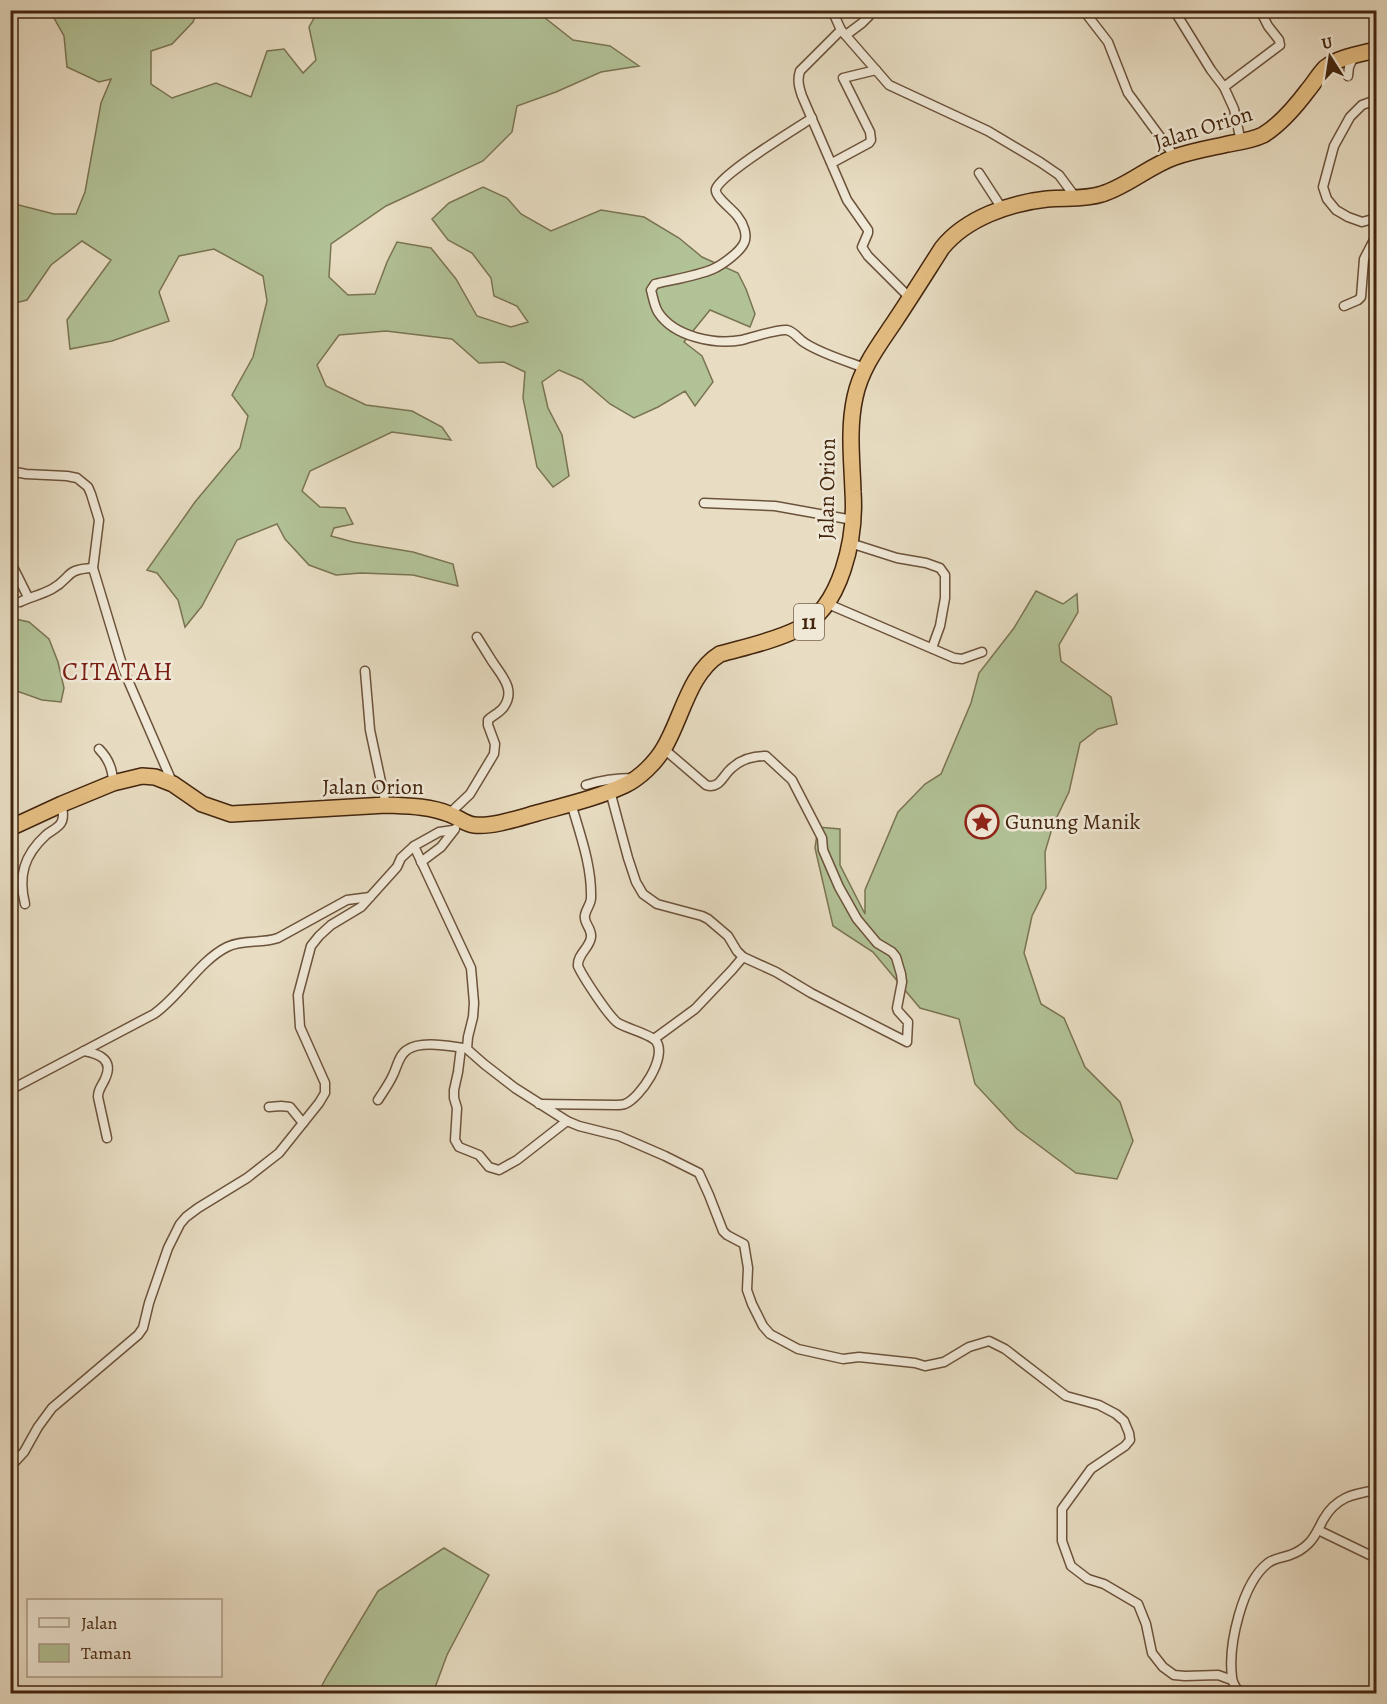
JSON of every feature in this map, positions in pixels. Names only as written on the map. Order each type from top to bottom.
[{"type":"highway","name":"Jalan Orion","points":[[10,828],[113,783],[142,776],[155,777],[173,784],[202,804],[231,814],[386,805],[421,807],[449,814],[477,826],[489,825],[571,803],[626,785],[637,778],[664,749],[695,681],[711,660],[720,654],[798,629],[814,619],[828,604],[843,571],[850,543],[854,496],[850,441],[859,381],[865,368],[950,239],[969,225],[1002,210],[1049,199],[1101,195],[1121,186],[1158,163],[1191,151],[1258,137],[1269,131],[1296,105],[1325,69],[1337,61],[1377,50]]},
{"type":"street","points":[[832,10],[843,33],[889,84],[988,131],[1041,162],[1059,175],[1076,198]]},
{"type":"street","points":[[1174,10],[1224,87],[1234,109],[1241,142]]},
{"type":"street","points":[[1224,87],[1280,45],[1260,10]]},
{"type":"street","points":[[1084,11],[1108,42],[1128,93],[1175,157]]},
{"type":"street","points":[[869,16],[862,23],[843,33],[800,70],[798,77],[802,96],[847,200],[868,230],[862,247],[910,298]]},
{"type":"street","points":[[1348,76],[1354,56]]},
{"type":"street","points":[[832,163],[871,140],[870,132],[843,78],[876,70]]},
{"type":"street","points":[[1377,100],[1362,105],[1350,117],[1334,146],[1323,187],[1327,199],[1336,210],[1362,222],[1373,219],[1377,221]]},
{"type":"street","points":[[812,118],[729,173],[716,188],[716,193],[739,217],[746,231],[744,243],[733,256],[713,269],[655,284],[651,290],[658,312],[671,325],[687,335],[720,341],[739,340],[782,330],[789,331],[794,332],[805,343],[865,368]]},
{"type":"street","points":[[979,173],[1002,210]]},
{"type":"street","points":[[1344,306],[1361,297],[1364,259],[1377,236]]},
{"type":"street","points":[[10,471],[77,478],[88,487],[99,520],[93,568],[124,671],[173,784]]},
{"type":"street","points":[[704,502],[775,506],[853,520]]},
{"type":"street","points":[[850,543],[897,558],[926,563],[942,570],[945,575],[945,598],[940,626],[932,648]]},
{"type":"street","points":[[10,561],[28,597]]},
{"type":"street","points":[[20,602],[59,585],[68,574],[76,570],[93,568]]},
{"type":"street","points":[[828,604],[954,658],[970,657],[982,652]]},
{"type":"street","points":[[449,814],[470,794],[494,754],[495,744],[488,720],[502,708],[508,695],[504,677],[477,637]]},
{"type":"street","points":[[365,671],[370,730],[386,805]]},
{"type":"street","points":[[99,749],[111,766],[113,783]]},
{"type":"street","points":[[610,790],[628,858],[636,882],[643,894],[657,904],[708,919],[728,936],[743,957],[776,972],[811,993],[907,1042],[908,1022],[897,1008],[902,974],[896,957],[877,943],[857,919],[823,850],[822,838],[792,780],[766,756],[759,756],[752,757],[733,767],[716,786],[711,787],[664,749]]},
{"type":"street","points":[[586,785],[602,780],[637,778]]},
{"type":"street","points":[[538,1104],[626,1104],[636,1096],[653,1072],[659,1055],[654,1039],[615,1021],[578,966],[578,961],[590,941],[591,932],[585,915],[591,898],[591,884],[584,847],[571,803]]},
{"type":"street","points":[[26,904],[21,880],[23,870],[30,855],[46,835],[62,823],[62,804]]},
{"type":"street","points":[[10,1467],[24,1452],[38,1426],[52,1408],[138,1335],[143,1328],[168,1248],[186,1216],[260,1168],[279,1152],[320,1103],[326,1089],[325,1083],[300,1027],[298,995],[311,946],[318,936],[331,925],[361,907],[397,867],[401,858],[414,846],[439,832],[470,824]]},
{"type":"street","points":[[422,862],[441,847],[453,830]]},
{"type":"street","points":[[414,846],[471,968],[473,1017],[454,1090],[457,1108],[455,1140],[459,1147],[479,1155],[489,1167],[499,1170],[517,1160],[567,1121]]},
{"type":"street","points":[[10,1090],[139,1023],[165,1007],[209,960],[226,948],[243,942],[269,941],[347,900],[370,897]]},
{"type":"street","points":[[654,1039],[694,1009],[743,957]]},
{"type":"street","points":[[378,1100],[406,1050],[415,1046],[433,1045],[464,1048],[538,1104],[567,1121],[619,1136],[699,1173],[723,1231],[744,1244],[748,1268],[747,1290],[763,1326],[770,1334],[798,1349],[843,1359],[859,1357],[925,1365],[944,1362],[969,1347],[989,1341],[1005,1349],[1066,1396],[1099,1405],[1116,1414],[1124,1421],[1130,1440],[1125,1446],[1091,1469],[1062,1509],[1062,1541],[1071,1566],[1088,1579],[1104,1584],[1138,1604],[1146,1623],[1152,1653],[1173,1675],[1218,1675],[1232,1680]]},
{"type":"street","points":[[84,1051],[102,1056],[108,1066],[98,1090],[107,1138]]},
{"type":"street","points":[[268,1107],[290,1107],[303,1123]]},
{"type":"street","points":[[1240,1694],[1232,1680],[1233,1645],[1242,1605],[1253,1580],[1271,1560],[1292,1555],[1307,1545],[1334,1504],[1357,1494],[1377,1490]]},
{"type":"street","points":[[1318,1530],[1377,1558]]},
{"type":"green space","points":[[535,10],[573,40],[610,46],[639,66],[601,72],[517,106],[512,132],[483,161],[386,206],[331,244],[329,277],[348,295],[375,294],[397,242],[431,248],[456,279],[477,316],[511,327],[528,322],[517,306],[494,296],[491,278],[472,253],[448,240],[432,219],[449,203],[483,187],[507,198],[521,214],[551,231],[601,210],[644,217],[679,238],[702,257],[738,273],[755,314],[750,327],[710,310],[684,342],[702,356],[713,382],[695,406],[685,391],[634,418],[610,404],[582,380],[559,370],[542,382],[548,408],[562,435],[569,476],[553,487],[537,467],[523,398],[525,372],[504,362],[479,363],[452,339],[386,331],[339,335],[317,365],[326,386],[366,405],[412,411],[442,427],[451,440],[392,432],[310,471],[302,491],[320,507],[345,508],[353,524],[334,528],[331,536],[413,552],[453,564],[458,586],[413,575],[361,573],[336,575],[309,565],[285,539],[277,524],[237,540],[202,606],[185,627],[178,600],[157,573],[147,570],[195,502],[240,448],[248,416],[232,395],[253,357],[267,301],[263,276],[214,249],[179,256],[159,292],[169,321],[112,341],[70,349],[67,320],[111,260],[82,241],[51,265],[27,300],[11,304],[11,207],[15,204],[54,214],[76,214],[85,192],[101,103],[111,79],[99,82],[67,67],[64,36],[50,11],[197,11],[193,22],[172,44],[151,51],[151,84],[172,98],[216,83],[251,97],[267,51],[284,49],[303,73],[316,60],[309,27],[318,11]]},
{"type":"green space","points":[[1036,591],[1063,604],[1077,594],[1078,612],[1059,645],[1061,661],[1111,697],[1117,724],[1098,729],[1080,743],[1069,792],[1053,825],[1045,852],[1046,888],[1032,916],[1024,953],[1041,1004],[1064,1018],[1085,1067],[1120,1102],[1133,1141],[1117,1179],[1076,1173],[1017,1129],[975,1084],[959,1019],[920,1008],[873,952],[833,926],[815,848],[818,827],[840,829],[840,865],[865,914],[865,890],[898,812],[925,784],[941,774],[971,703],[979,673],[1014,628]]},
{"type":"green space","points":[[11,618],[29,622],[49,639],[58,662],[64,688],[61,702],[42,700],[11,689]]},
{"type":"green space","points":[[444,1548],[489,1575],[447,1655],[433,1693],[318,1693],[378,1591]]},
{"type":"place","name":"Gunung Manik","points":[[982,822]]},
{"type":"district","name":"CITATAH","points":[[118,671]]}]
